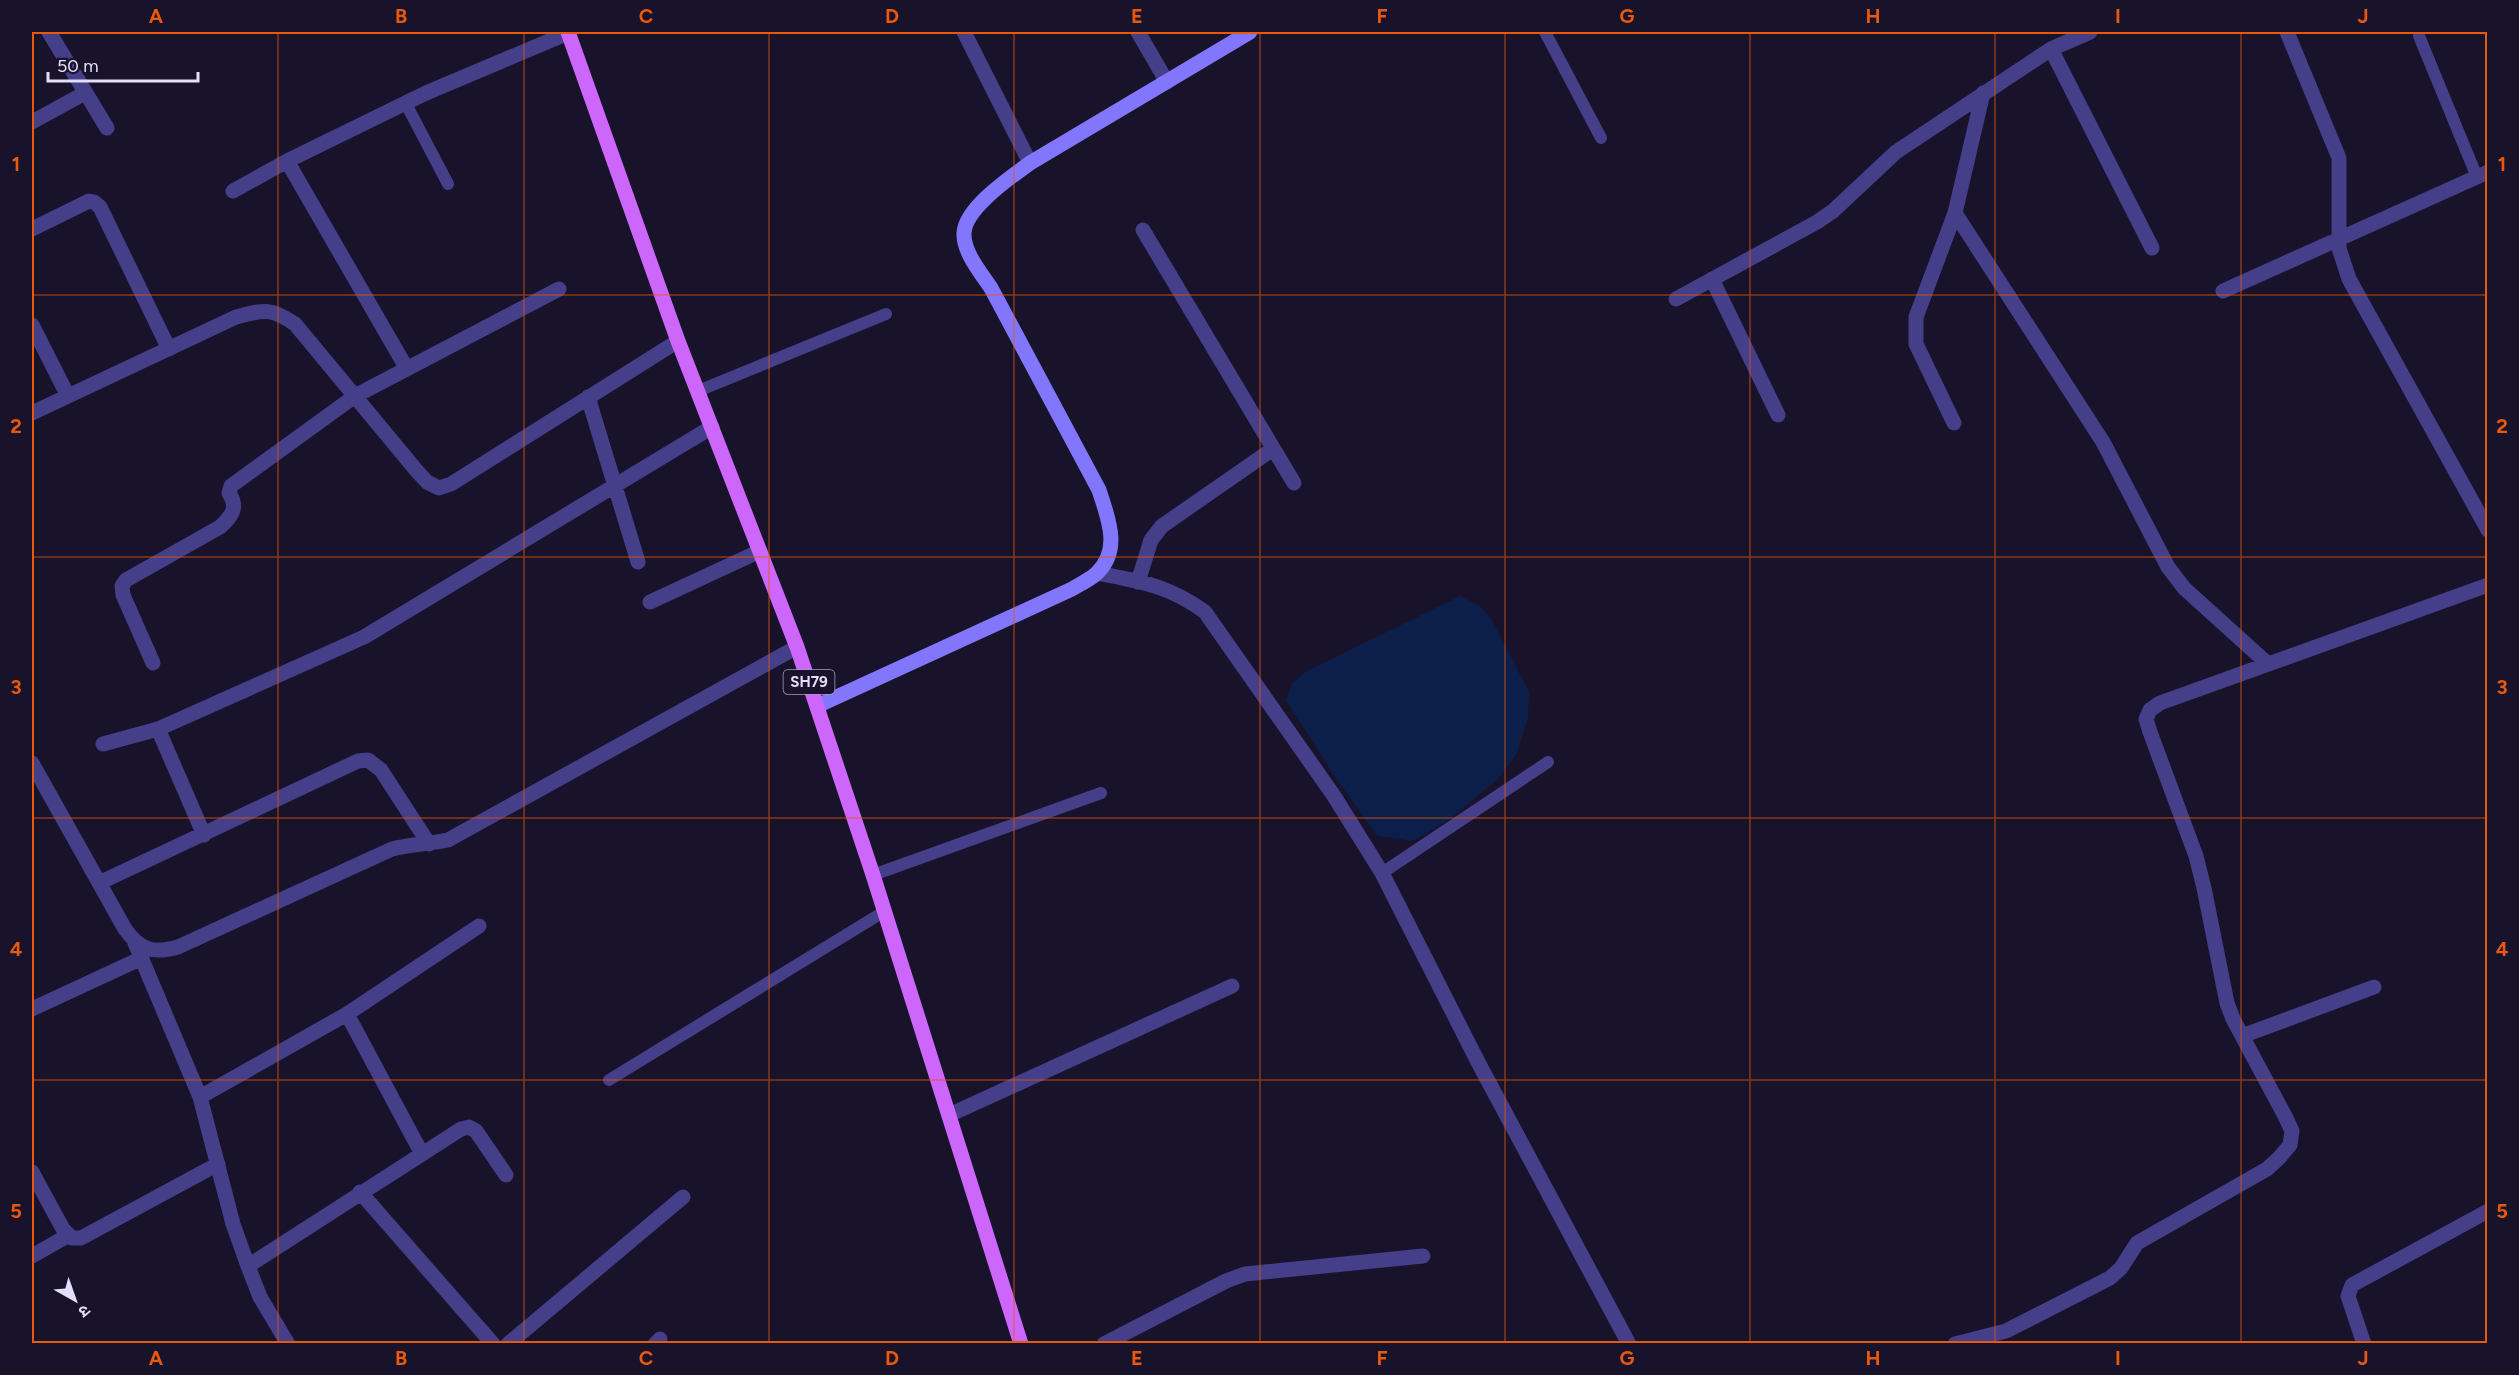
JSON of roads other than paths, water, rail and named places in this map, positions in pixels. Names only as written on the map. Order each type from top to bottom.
[{"type":"main road","name":"SH79","points":[[568,32],[678,341],[797,647],[885,911],[1021,1344]]},
{"type":"main road","points":[[817,706],[1072,589],[1097,573],[1111,550],[1111,525],[1099,490],[991,288],[970,256],[964,234],[969,218],[998,187],[1030,163],[1250,32]]},
{"type":"street","points":[[49,32],[107,128]]},
{"type":"street","points":[[232,191],[405,102],[568,32]]},
{"type":"street","points":[[964,32],[1030,163]]},
{"type":"street","points":[[1138,32],[1167,82]]},
{"type":"street","points":[[1676,299],[1817,222],[1833,211],[1896,152],[2051,50],[2090,32]]},
{"type":"street","points":[[2287,32],[2339,158],[2339,248],[2349,279],[2487,530]]},
{"type":"street","points":[[2051,50],[2152,248]]},
{"type":"street","points":[[32,122],[85,93]]},
{"type":"street","points":[[1954,423],[1916,344],[1916,317],[1955,213],[1983,93]]},
{"type":"street","points":[[287,161],[407,369]]},
{"type":"street","points":[[2223,291],[2482,174]]},
{"type":"street","points":[[32,229],[89,201],[100,207],[169,349]]},
{"type":"street","points":[[1955,213],[2103,442],[2168,567],[2184,588],[2268,664]]},
{"type":"street","points":[[1143,230],[1294,483]]},
{"type":"street","points":[[1713,279],[1778,415]]},
{"type":"street","points":[[153,663],[123,594],[122,586],[126,580],[220,527],[230,518],[234,510],[229,494],[231,486],[355,396],[559,289]]},
{"type":"street","points":[[32,413],[236,317],[258,311],[276,312],[295,324],[416,470],[427,482],[439,488],[451,484],[678,341]]},
{"type":"street","points":[[32,325],[68,396]]},
{"type":"street","points":[[588,397],[638,562]]},
{"type":"street","points":[[103,744],[158,729],[364,637],[712,428]]},
{"type":"street","points":[[1138,582],[1151,540],[1162,526],[1273,449]]},
{"type":"street","points":[[650,602],[760,551]]},
{"type":"street","points":[[1097,573],[1161,586],[1185,598],[1205,612],[1334,796],[1382,873],[1478,1062],[1629,1344]]},
{"type":"street","points":[[1955,1344],[2006,1331],[2110,1278],[2121,1268],[2137,1244],[2267,1169],[2290,1145],[2292,1131],[2227,1003],[2196,856],[2146,719],[2150,710],[2160,704],[2487,585]]},
{"type":"street","points":[[135,943],[149,949],[163,951],[178,947],[392,849],[411,844],[429,844],[448,840],[797,647]]},
{"type":"street","points":[[158,729],[204,835]]},
{"type":"street","points":[[99,883],[358,762],[368,760],[381,770],[429,844]]},
{"type":"street","points":[[32,763],[142,958],[200,1097],[233,1224],[248,1266],[260,1297],[288,1344]]},
{"type":"street","points":[[200,1097],[347,1014],[479,926]]},
{"type":"street","points":[[32,1010],[142,958]]},
{"type":"street","points":[[949,1115],[1232,986]]},
{"type":"street","points":[[2242,1036],[2374,987]]},
{"type":"street","points":[[347,1014],[422,1154]]},
{"type":"street","points":[[248,1266],[461,1129],[469,1127],[476,1131],[506,1175]]},
{"type":"street","points":[[32,1174],[63,1229],[72,1238],[81,1238],[218,1164]]},
{"type":"street","points":[[360,1192],[493,1344]]},
{"type":"street","points":[[508,1344],[683,1197]]},
{"type":"street","points":[[2364,1344],[2348,1296],[2352,1285],[2487,1211]]},
{"type":"street","points":[[32,1256],[69,1235]]},
{"type":"street","points":[[1104,1344],[1226,1281],[1245,1274],[1423,1256]]},
{"type":"lane","points":[[1545,32],[1601,138]]},
{"type":"lane","points":[[2419,36],[2482,174]]},
{"type":"lane","points":[[405,102],[448,184]]},
{"type":"lane","points":[[698,392],[886,314]]},
{"type":"lane","points":[[1382,873],[1548,762]]},
{"type":"lane","points":[[873,875],[1101,793]]},
{"type":"lane","points":[[609,1080],[885,911]]},
{"type":"water","points":[[1460,596],[1479,605],[1492,620],[1529,692],[1528,718],[1517,753],[1498,779],[1449,820],[1413,841],[1377,836],[1335,777],[1286,700],[1292,683],[1307,671]]}]
